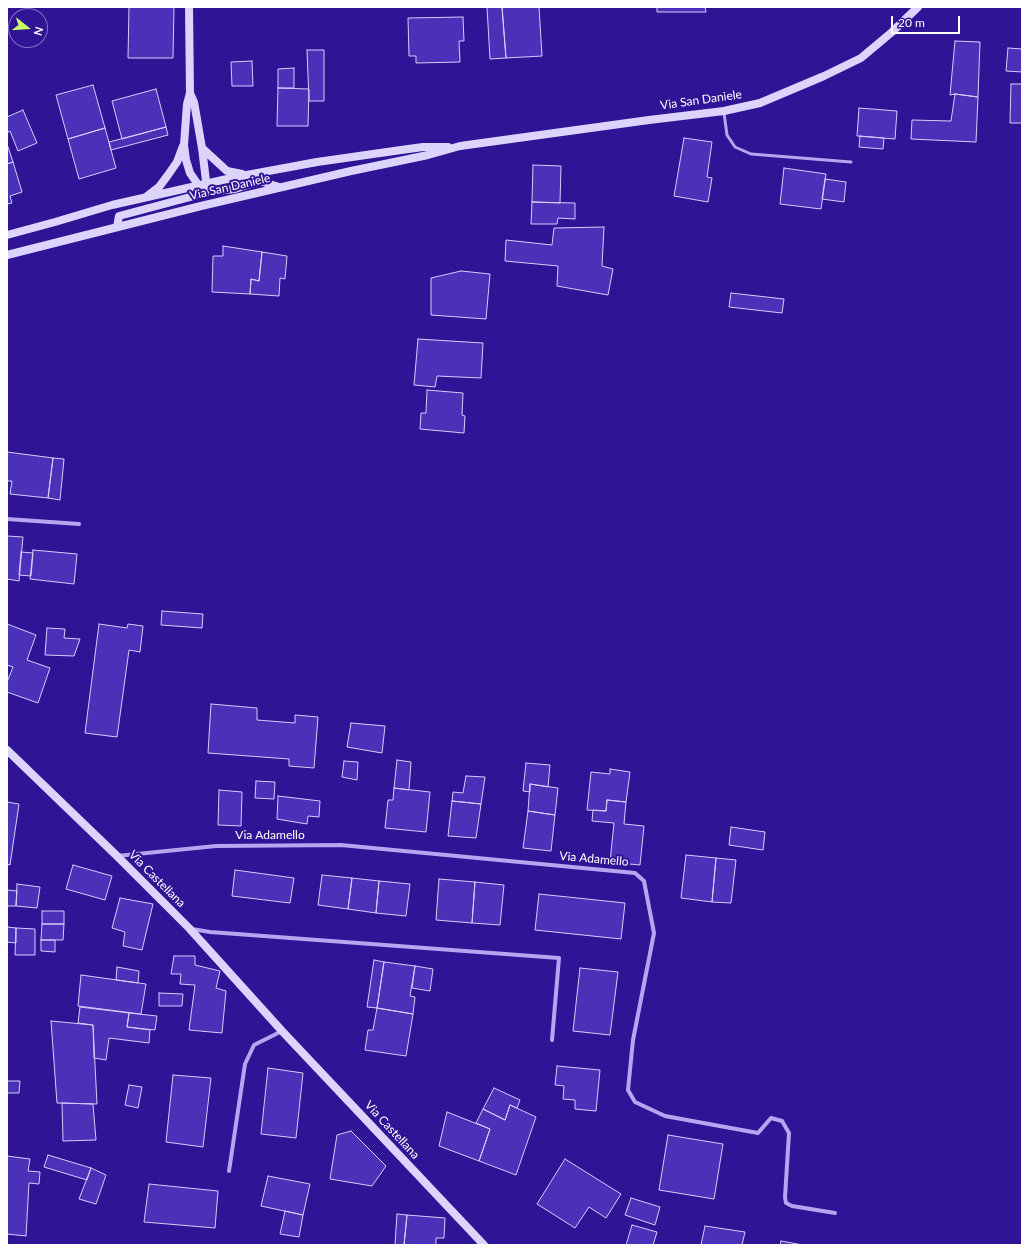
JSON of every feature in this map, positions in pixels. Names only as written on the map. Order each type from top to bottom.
[{"type":"street","points":[[189,7],[190,93],[187,104],[184,145],[190,173],[207,192],[235,189],[260,181],[279,188]]},
{"type":"street","name":"Via San Daniele","points":[[7,235],[112,205],[202,187],[249,175],[317,162],[423,147],[460,146],[724,111],[760,103],[824,76],[861,58],[892,32],[918,7]]},
{"type":"street","points":[[117,227],[119,216],[194,196],[206,181],[194,102],[190,93]]},
{"type":"street","points":[[143,199],[159,187],[177,162],[184,145]]},
{"type":"street","name":"Via San Daniele","points":[[7,255],[279,188],[428,155],[460,146]]},
{"type":"street","points":[[202,148],[227,171],[236,174],[249,175]]},
{"type":"street","points":[[7,519],[79,524]]},
{"type":"street","name":"Via Castellana","points":[[7,750],[189,928],[282,1032],[484,1245]]},
{"type":"street","name":"Via Adamello","points":[[117,856],[216,846],[341,845],[635,873],[644,881],[654,933],[633,1040],[628,1090],[635,1102],[665,1116],[758,1133],[771,1118],[782,1121],[790,1133],[785,1196],[786,1203],[792,1206],[834,1213]]},
{"type":"street","points":[[189,928],[210,932],[559,958],[552,1040]]},
{"type":"street","points":[[230,1171],[245,1064],[254,1045],[282,1032]]},
{"type":"lane","points":[[724,111],[727,135],[735,147],[751,154],[851,162]]},
{"type":"building","points":[[129,7],[174,7],[173,58],[128,58]]},
{"type":"building","points":[[487,7],[502,7],[506,58],[490,59]]},
{"type":"building","points":[[502,7],[539,7],[542,56],[506,58]]},
{"type":"building","points":[[657,7],[705,7],[706,12],[657,12]]},
{"type":"building","points":[[463,17],[464,41],[459,41],[460,62],[416,63],[416,56],[409,56],[408,18]]},
{"type":"building","points":[[955,41],[980,42],[978,97],[955,94],[950,95]]},
{"type":"building","points":[[1008,48],[1022,49],[1022,72],[1006,71]]},
{"type":"building","points":[[307,50],[324,50],[324,101],[309,101]]},
{"type":"building","points":[[252,61],[253,86],[232,86],[231,62]]},
{"type":"building","points":[[294,68],[294,88],[278,88],[278,69]]},
{"type":"building","points":[[1011,84],[1022,84],[1022,123],[1010,123]]},
{"type":"building","points":[[93,85],[105,128],[68,139],[56,95]]},
{"type":"building","points":[[278,88],[309,89],[308,126],[277,126]]},
{"type":"building","points":[[156,89],[166,127],[122,139],[112,101]]},
{"type":"building","points":[[955,94],[978,97],[976,142],[911,139],[912,120],[951,121]]},
{"type":"building","points":[[859,108],[897,111],[895,139],[857,136]]},
{"type":"building","points":[[23,110],[37,143],[18,151],[10,131],[7,133],[7,117]]},
{"type":"building","points":[[166,127],[168,135],[111,150],[109,142]]},
{"type":"building","points":[[105,128],[116,168],[79,179],[68,139]]},
{"type":"building","points":[[860,136],[884,138],[883,149],[859,147]]},
{"type":"building","points":[[684,138],[712,142],[707,177],[712,178],[708,202],[674,196]]},
{"type":"building","points":[[7,144],[13,162],[7,164]]},
{"type":"building","points":[[13,162],[22,192],[10,196],[12,203],[7,204],[7,164]]},
{"type":"building","points":[[533,165],[561,166],[560,203],[532,202]]},
{"type":"building","points":[[784,168],[826,174],[821,209],[780,204]]},
{"type":"building","points":[[825,179],[846,182],[844,202],[822,199]]},
{"type":"building","points":[[532,202],[575,203],[575,219],[558,218],[557,224],[531,224]]},
{"type":"building","points":[[604,227],[602,266],[613,269],[608,295],[557,286],[558,266],[505,261],[506,240],[552,245],[554,228]]},
{"type":"building","points":[[223,246],[262,252],[259,281],[251,279],[250,294],[212,292],[213,256],[223,256]]},
{"type":"building","points":[[262,252],[287,256],[285,279],[280,278],[279,296],[250,294],[251,279],[259,281]]},
{"type":"building","points":[[461,271],[490,274],[486,319],[431,315],[431,278]]},
{"type":"building","points":[[731,293],[784,299],[782,313],[729,307]]},
{"type":"building","points":[[418,339],[483,343],[481,378],[437,376],[435,387],[414,385]]},
{"type":"building","points":[[427,390],[463,393],[462,415],[465,416],[464,433],[420,429],[421,413],[426,413]]},
{"type":"building","points":[[7,452],[53,458],[48,498],[10,494],[12,481],[7,481]]},
{"type":"building","points":[[53,458],[64,459],[60,500],[48,498]]},
{"type":"building","points":[[7,536],[23,537],[19,581],[7,579]]},
{"type":"building","points":[[33,550],[77,554],[74,584],[30,579]]},
{"type":"building","points":[[21,552],[33,553],[31,576],[19,575]]},
{"type":"building","points":[[162,611],[203,614],[202,628],[161,625]]},
{"type":"building","points":[[7,624],[36,635],[27,660],[50,668],[38,703],[7,692],[7,682],[13,667],[7,665]]},
{"type":"building","points":[[99,624],[127,628],[128,624],[143,626],[140,652],[129,650],[117,737],[85,733]]},
{"type":"building","points":[[47,628],[65,629],[64,638],[80,639],[74,656],[45,655]]},
{"type":"building","points":[[211,704],[257,708],[257,720],[295,723],[295,715],[318,717],[314,768],[289,766],[289,759],[208,753]]},
{"type":"building","points":[[351,723],[385,726],[382,753],[347,747]]},
{"type":"building","points":[[397,760],[411,762],[409,790],[394,788]]},
{"type":"building","points":[[344,761],[358,762],[357,780],[342,777]]},
{"type":"building","points":[[526,763],[550,765],[548,787],[530,784],[530,792],[523,791]]},
{"type":"building","points":[[610,769],[630,772],[626,802],[607,800],[606,811],[587,810],[591,772],[610,774]]},
{"type":"building","points":[[466,776],[485,777],[481,804],[452,801],[453,792],[463,793]]},
{"type":"building","points":[[256,781],[275,782],[274,799],[255,798]]},
{"type":"building","points":[[530,784],[558,788],[555,815],[528,811]]},
{"type":"building","points":[[394,788],[430,792],[426,832],[385,828],[388,800],[393,800]]},
{"type":"building","points":[[219,790],[242,792],[241,826],[218,825]]},
{"type":"building","points":[[278,796],[320,801],[319,817],[308,816],[307,824],[277,819]]},
{"type":"building","points":[[607,800],[626,802],[624,824],[644,826],[640,865],[610,862],[614,823],[592,821],[593,810],[606,811]]},
{"type":"building","points":[[452,801],[481,804],[476,838],[448,836]]},
{"type":"building","points":[[7,802],[19,804],[10,865],[7,864]]},
{"type":"building","points":[[528,811],[555,815],[551,851],[523,848]]},
{"type":"building","points":[[731,827],[765,832],[763,850],[729,845]]},
{"type":"building","points":[[686,855],[716,858],[712,902],[681,898]]},
{"type":"building","points":[[716,858],[736,860],[731,903],[712,902]]},
{"type":"building","points":[[73,865],[112,876],[105,900],[66,889]]},
{"type":"building","points":[[235,870],[294,878],[290,903],[232,896]]},
{"type":"building","points":[[322,875],[352,878],[348,909],[318,905]]},
{"type":"building","points":[[352,878],[379,881],[376,913],[348,909]]},
{"type":"building","points":[[439,879],[475,882],[472,923],[436,920]]},
{"type":"building","points":[[379,881],[410,884],[406,916],[376,913]]},
{"type":"building","points":[[475,882],[504,885],[500,925],[472,923]]},
{"type":"building","points":[[17,884],[40,887],[37,908],[16,906]]},
{"type":"building","points":[[7,890],[17,891],[16,906],[7,906]]},
{"type":"building","points":[[539,894],[625,903],[621,939],[535,930]]},
{"type":"building","points":[[120,898],[153,904],[142,950],[123,946],[125,932],[112,928]]},
{"type":"building","points":[[42,911],[64,911],[64,924],[42,924]]},
{"type":"building","points":[[42,924],[64,924],[63,940],[41,940]]},
{"type":"building","points":[[7,927],[16,928],[16,943],[7,942]]},
{"type":"building","points":[[16,928],[35,929],[35,955],[15,955]]},
{"type":"building","points":[[41,940],[55,940],[55,952],[41,951]]},
{"type":"building","points":[[174,956],[195,956],[195,965],[220,971],[216,988],[226,991],[222,1033],[189,1030],[195,985],[180,984],[181,974],[171,974]]},
{"type":"building","points":[[374,960],[384,962],[377,1008],[367,1007]]},
{"type":"building","points":[[384,962],[415,966],[410,996],[415,997],[413,1014],[377,1008]]},
{"type":"building","points":[[415,966],[433,969],[430,991],[412,988]]},
{"type":"building","points":[[117,967],[139,971],[138,983],[116,980]]},
{"type":"building","points":[[580,968],[618,972],[610,1035],[573,1031]]},
{"type":"building","points":[[81,975],[146,984],[141,1014],[78,1006]]},
{"type":"building","points":[[159,993],[183,994],[182,1006],[159,1006]]},
{"type":"building","points":[[80,1007],[129,1013],[127,1027],[150,1030],[149,1043],[109,1038],[106,1060],[94,1058],[93,1025],[78,1023]]},
{"type":"building","points":[[377,1008],[413,1014],[406,1056],[365,1050],[368,1030],[373,1030]]},
{"type":"building","points":[[129,1013],[157,1016],[155,1030],[127,1027]]},
{"type":"building","points":[[51,1021],[93,1025],[97,1104],[57,1103]]},
{"type":"building","points":[[557,1066],[600,1070],[596,1111],[575,1109],[575,1100],[563,1099],[564,1086],[555,1085]]},
{"type":"building","points":[[268,1068],[303,1073],[296,1138],[261,1134]]},
{"type":"building","points":[[173,1075],[211,1078],[203,1147],[166,1142]]},
{"type":"building","points":[[7,1081],[20,1081],[19,1093],[7,1093]]},
{"type":"building","points":[[129,1085],[142,1087],[138,1108],[125,1105]]},
{"type":"building","points":[[494,1088],[520,1100],[517,1108],[510,1105],[505,1120],[483,1109]]},
{"type":"building","points":[[62,1103],[93,1104],[96,1140],[63,1141]]},
{"type":"building","points":[[510,1105],[536,1117],[516,1175],[479,1161],[490,1129],[476,1123],[483,1109],[505,1120]]},
{"type":"building","points":[[447,1112],[490,1129],[479,1161],[439,1146]]},
{"type":"building","points":[[351,1131],[386,1166],[372,1186],[330,1179],[337,1135]]},
{"type":"building","points":[[668,1135],[723,1144],[714,1199],[659,1190]]},
{"type":"building","points":[[48,1155],[91,1168],[87,1180],[44,1167]]},
{"type":"building","points":[[7,1156],[30,1159],[28,1171],[40,1172],[39,1184],[29,1183],[26,1236],[7,1234]]},
{"type":"building","points":[[565,1159],[621,1194],[606,1218],[589,1207],[575,1228],[537,1204]]},
{"type":"building","points":[[91,1168],[106,1175],[96,1204],[79,1199]]},
{"type":"building","points":[[268,1176],[310,1184],[303,1215],[261,1206]]},
{"type":"building","points":[[149,1184],[218,1191],[215,1228],[144,1222]]},
{"type":"building","points":[[631,1198],[660,1207],[655,1225],[625,1215]]},
{"type":"building","points":[[285,1211],[303,1215],[299,1237],[280,1234]]},
{"type":"building","points":[[397,1214],[407,1215],[404,1245],[395,1245]]},
{"type":"building","points":[[407,1215],[445,1218],[444,1238],[436,1238],[436,1245],[404,1245]]},
{"type":"building","points":[[632,1225],[657,1232],[653,1245],[626,1245]]},
{"type":"building","points":[[705,1226],[745,1232],[742,1245],[701,1245]]},
{"type":"building","points":[[781,1241],[803,1245],[780,1245]]}]
